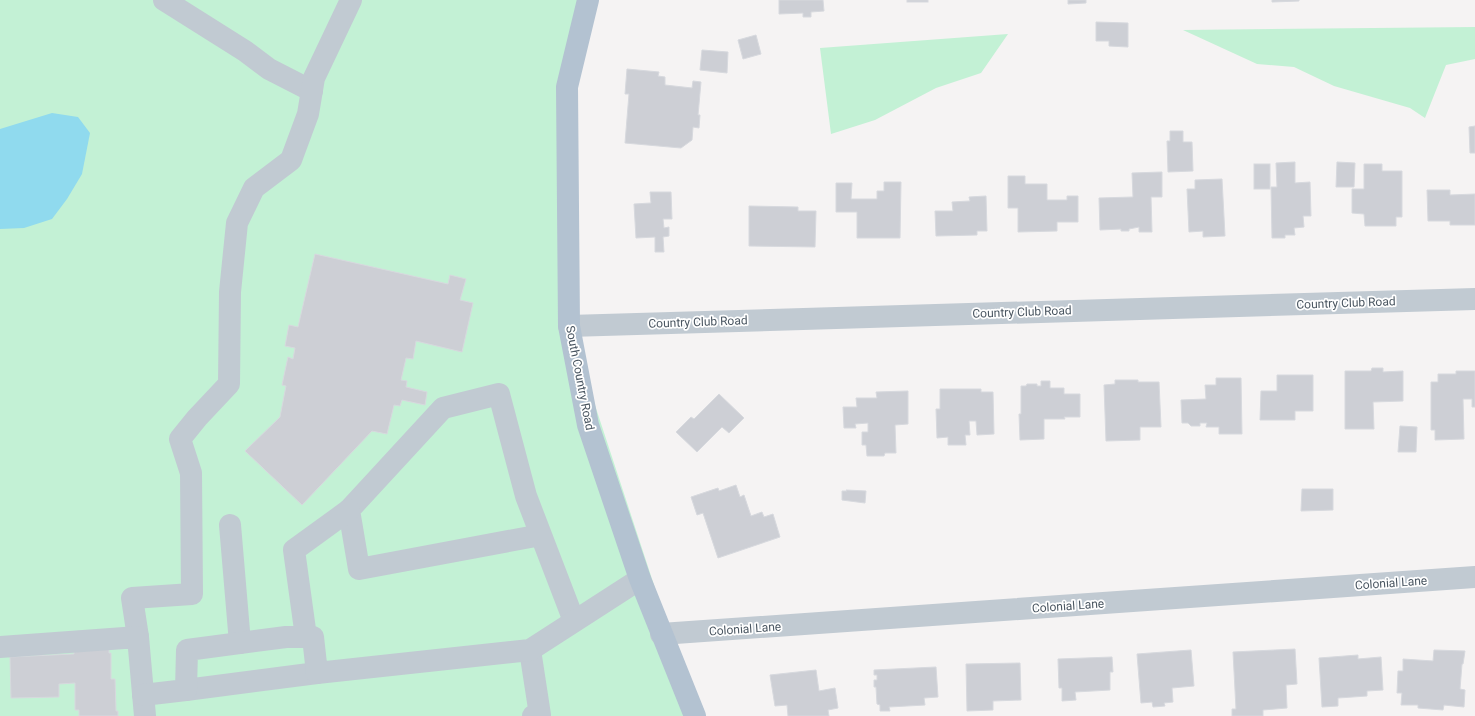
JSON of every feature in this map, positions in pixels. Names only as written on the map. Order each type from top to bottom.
[{"type":"main road","name":"South Country Road","points":[[588,0],[567,87],[569,326],[588,425],[640,579],[695,716]]},
{"type":"street","points":[[164,0],[245,51],[269,69],[312,91]]},
{"type":"street","points":[[350,0],[314,78],[308,114],[291,160],[254,188],[237,223],[230,292],[229,384],[197,418],[180,439],[191,473],[192,594],[132,598],[138,637],[144,706],[186,690],[317,673],[530,650],[640,579]]},
{"type":"street","name":"Country Club Road","points":[[569,326],[1475,299]]},
{"type":"street","points":[[306,637],[294,550],[348,510],[443,408],[499,394],[526,496],[574,621]]},
{"type":"street","points":[[348,510],[359,569],[541,535]]},
{"type":"street","points":[[230,525],[240,643]]},
{"type":"street","name":"Colonial Lane","points":[[661,634],[1475,577]]},
{"type":"street","points":[[0,647],[138,637]]},
{"type":"street","points":[[186,690],[187,650],[286,637],[313,637],[317,673]]},
{"type":"street","points":[[530,650],[540,715],[533,716]]},
{"type":"green space","points":[[0,0],[588,0],[567,87],[569,326],[697,716],[0,716]]},
{"type":"green space","points":[[1475,27],[1475,59],[1446,65],[1425,118],[1410,108],[1334,86],[1294,67],[1257,64],[1183,30]]},
{"type":"green space","points":[[1008,34],[981,73],[936,88],[875,120],[831,134],[820,48]]},
{"type":"water","points":[[52,113],[78,117],[90,133],[82,174],[67,199],[52,219],[24,228],[0,229],[0,129]]},
{"type":"building","points":[[779,0],[823,0],[824,11],[811,12],[811,17],[803,17],[803,13],[779,14]]},
{"type":"building","points":[[907,0],[928,0],[928,2],[907,2]]},
{"type":"building","points":[[1068,0],[1086,0],[1086,3],[1068,4]]},
{"type":"building","points":[[1272,0],[1299,0],[1299,1],[1272,2]]},
{"type":"building","points":[[1096,22],[1128,23],[1128,47],[1109,46],[1109,41],[1096,41]]},
{"type":"building","points":[[756,35],[761,54],[743,59],[738,40]]},
{"type":"building","points":[[702,50],[728,52],[727,73],[700,70]]},
{"type":"building","points":[[627,69],[659,72],[658,76],[665,77],[665,85],[692,88],[693,81],[701,82],[698,115],[700,115],[699,128],[693,127],[692,140],[681,148],[625,143],[629,94],[625,94]]},
{"type":"building","points":[[1475,126],[1475,153],[1470,153],[1469,127]]},
{"type":"building","points":[[1170,131],[1183,131],[1183,142],[1192,142],[1193,171],[1168,172],[1167,141],[1170,141]]},
{"type":"building","points":[[1295,162],[1295,183],[1310,182],[1311,216],[1303,216],[1304,227],[1294,228],[1295,235],[1285,235],[1285,238],[1272,238],[1271,187],[1277,187],[1276,163]]},
{"type":"building","points":[[1337,162],[1355,163],[1354,187],[1336,187]]},
{"type":"building","points":[[1254,164],[1270,164],[1270,189],[1254,189]]},
{"type":"building","points":[[1364,164],[1382,164],[1382,171],[1402,171],[1402,217],[1396,217],[1396,226],[1365,226],[1364,214],[1352,213],[1352,189],[1364,189]]},
{"type":"building","points":[[1162,172],[1162,197],[1151,197],[1152,232],[1139,232],[1139,227],[1129,229],[1129,231],[1121,231],[1121,229],[1100,230],[1099,198],[1133,197],[1132,173]]},
{"type":"building","points":[[1008,176],[1025,176],[1025,184],[1047,184],[1047,200],[1067,200],[1067,196],[1078,196],[1078,222],[1057,222],[1057,231],[1018,232],[1018,208],[1008,208]]},
{"type":"building","points":[[1222,179],[1225,236],[1203,237],[1203,231],[1189,232],[1187,189],[1195,189],[1195,180]]},
{"type":"building","points":[[884,182],[901,182],[900,238],[857,238],[857,212],[836,212],[836,183],[852,183],[851,199],[877,199],[877,191],[884,191]]},
{"type":"building","points":[[1427,190],[1450,190],[1450,195],[1475,194],[1475,225],[1450,225],[1450,221],[1428,221]]},
{"type":"building","points":[[650,192],[671,192],[672,219],[663,219],[664,228],[669,227],[669,236],[663,237],[664,252],[655,252],[655,237],[636,238],[634,204],[651,203]]},
{"type":"building","points":[[986,196],[987,231],[977,231],[977,235],[936,236],[935,211],[953,211],[952,202],[970,201],[969,197]]},
{"type":"building","points":[[749,206],[798,207],[798,211],[816,211],[815,247],[749,246]]},
{"type":"building","points":[[315,254],[448,284],[450,275],[466,279],[460,300],[473,303],[462,352],[416,341],[413,359],[406,358],[401,380],[407,381],[406,387],[427,392],[425,405],[402,400],[400,406],[394,405],[387,434],[372,431],[302,505],[245,451],[280,417],[286,386],[282,385],[288,357],[293,359],[295,348],[285,346],[289,325],[298,327]]},
{"type":"building","points":[[1372,368],[1383,368],[1383,372],[1403,371],[1403,401],[1373,402],[1374,429],[1345,429],[1345,371],[1371,371]]},
{"type":"building","points":[[1456,371],[1475,371],[1475,407],[1472,407],[1472,399],[1463,399],[1464,439],[1435,440],[1435,430],[1431,430],[1431,382],[1438,382],[1438,374],[1456,374]]},
{"type":"building","points":[[1277,375],[1313,375],[1313,411],[1295,411],[1295,420],[1260,420],[1261,391],[1277,391]]},
{"type":"building","points":[[1216,378],[1241,378],[1242,434],[1219,434],[1219,427],[1206,427],[1207,423],[1200,423],[1200,426],[1191,426],[1188,423],[1182,423],[1181,400],[1206,399],[1205,385],[1216,385]]},
{"type":"building","points":[[1115,380],[1159,382],[1161,427],[1140,427],[1140,440],[1106,441],[1104,385],[1115,384]]},
{"type":"building","points":[[1041,381],[1050,381],[1050,388],[1064,388],[1064,394],[1080,394],[1080,417],[1044,419],[1044,439],[1020,440],[1019,414],[1021,414],[1021,386],[1026,386],[1027,384],[1037,384],[1037,386],[1041,386]]},
{"type":"building","points":[[940,389],[981,389],[981,392],[993,392],[994,434],[977,435],[976,421],[969,421],[970,435],[965,435],[966,445],[948,445],[948,437],[937,438],[936,409],[940,409]]},
{"type":"building","points":[[908,391],[908,424],[895,425],[896,453],[885,453],[884,456],[867,456],[866,445],[862,445],[862,432],[868,432],[868,423],[855,424],[856,428],[844,428],[843,407],[857,407],[856,398],[877,398],[876,392]]},
{"type":"building","points":[[719,394],[744,418],[729,433],[722,427],[697,452],[676,432],[691,417],[694,419]]},
{"type":"building","points":[[1400,426],[1417,427],[1416,452],[1398,452]]},
{"type":"building","points":[[736,485],[740,497],[744,495],[751,516],[762,512],[764,517],[773,514],[780,537],[718,558],[703,513],[697,515],[691,497],[718,488],[719,491]]},
{"type":"building","points":[[1302,489],[1333,489],[1333,510],[1301,511]]},
{"type":"building","points":[[846,490],[866,491],[865,503],[842,500],[842,491],[847,491]]},
{"type":"building","points":[[74,648],[109,648],[109,653],[111,653],[111,679],[115,679],[116,711],[118,711],[118,716],[79,716],[79,710],[75,710],[75,683],[59,684],[59,697],[11,698],[10,657],[74,654]]},
{"type":"building","points":[[1295,649],[1297,684],[1286,685],[1287,708],[1263,710],[1263,716],[1232,716],[1232,709],[1236,709],[1233,652]]},
{"type":"building","points":[[1191,650],[1194,686],[1172,688],[1173,702],[1164,703],[1165,706],[1153,707],[1152,702],[1141,703],[1137,654]]},
{"type":"building","points":[[1434,650],[1465,651],[1462,664],[1460,689],[1465,690],[1464,707],[1444,705],[1443,710],[1418,708],[1418,705],[1401,705],[1402,693],[1397,693],[1398,671],[1403,671],[1403,659],[1433,661]]},
{"type":"building","points":[[1358,655],[1358,659],[1381,657],[1383,690],[1367,691],[1367,696],[1338,698],[1338,706],[1322,707],[1319,658]]},
{"type":"building","points":[[1112,657],[1113,672],[1110,672],[1110,690],[1075,692],[1076,700],[1062,701],[1062,688],[1059,688],[1058,659]]},
{"type":"building","points":[[1020,663],[1021,700],[993,701],[993,710],[967,711],[966,664]]},
{"type":"building","points":[[936,667],[938,697],[924,698],[925,705],[889,707],[890,711],[880,711],[880,705],[877,704],[876,687],[874,687],[874,680],[877,680],[877,675],[874,675],[874,670]]},
{"type":"building","points":[[816,670],[819,691],[835,688],[838,708],[828,710],[829,716],[788,716],[787,705],[775,706],[770,675]]}]
